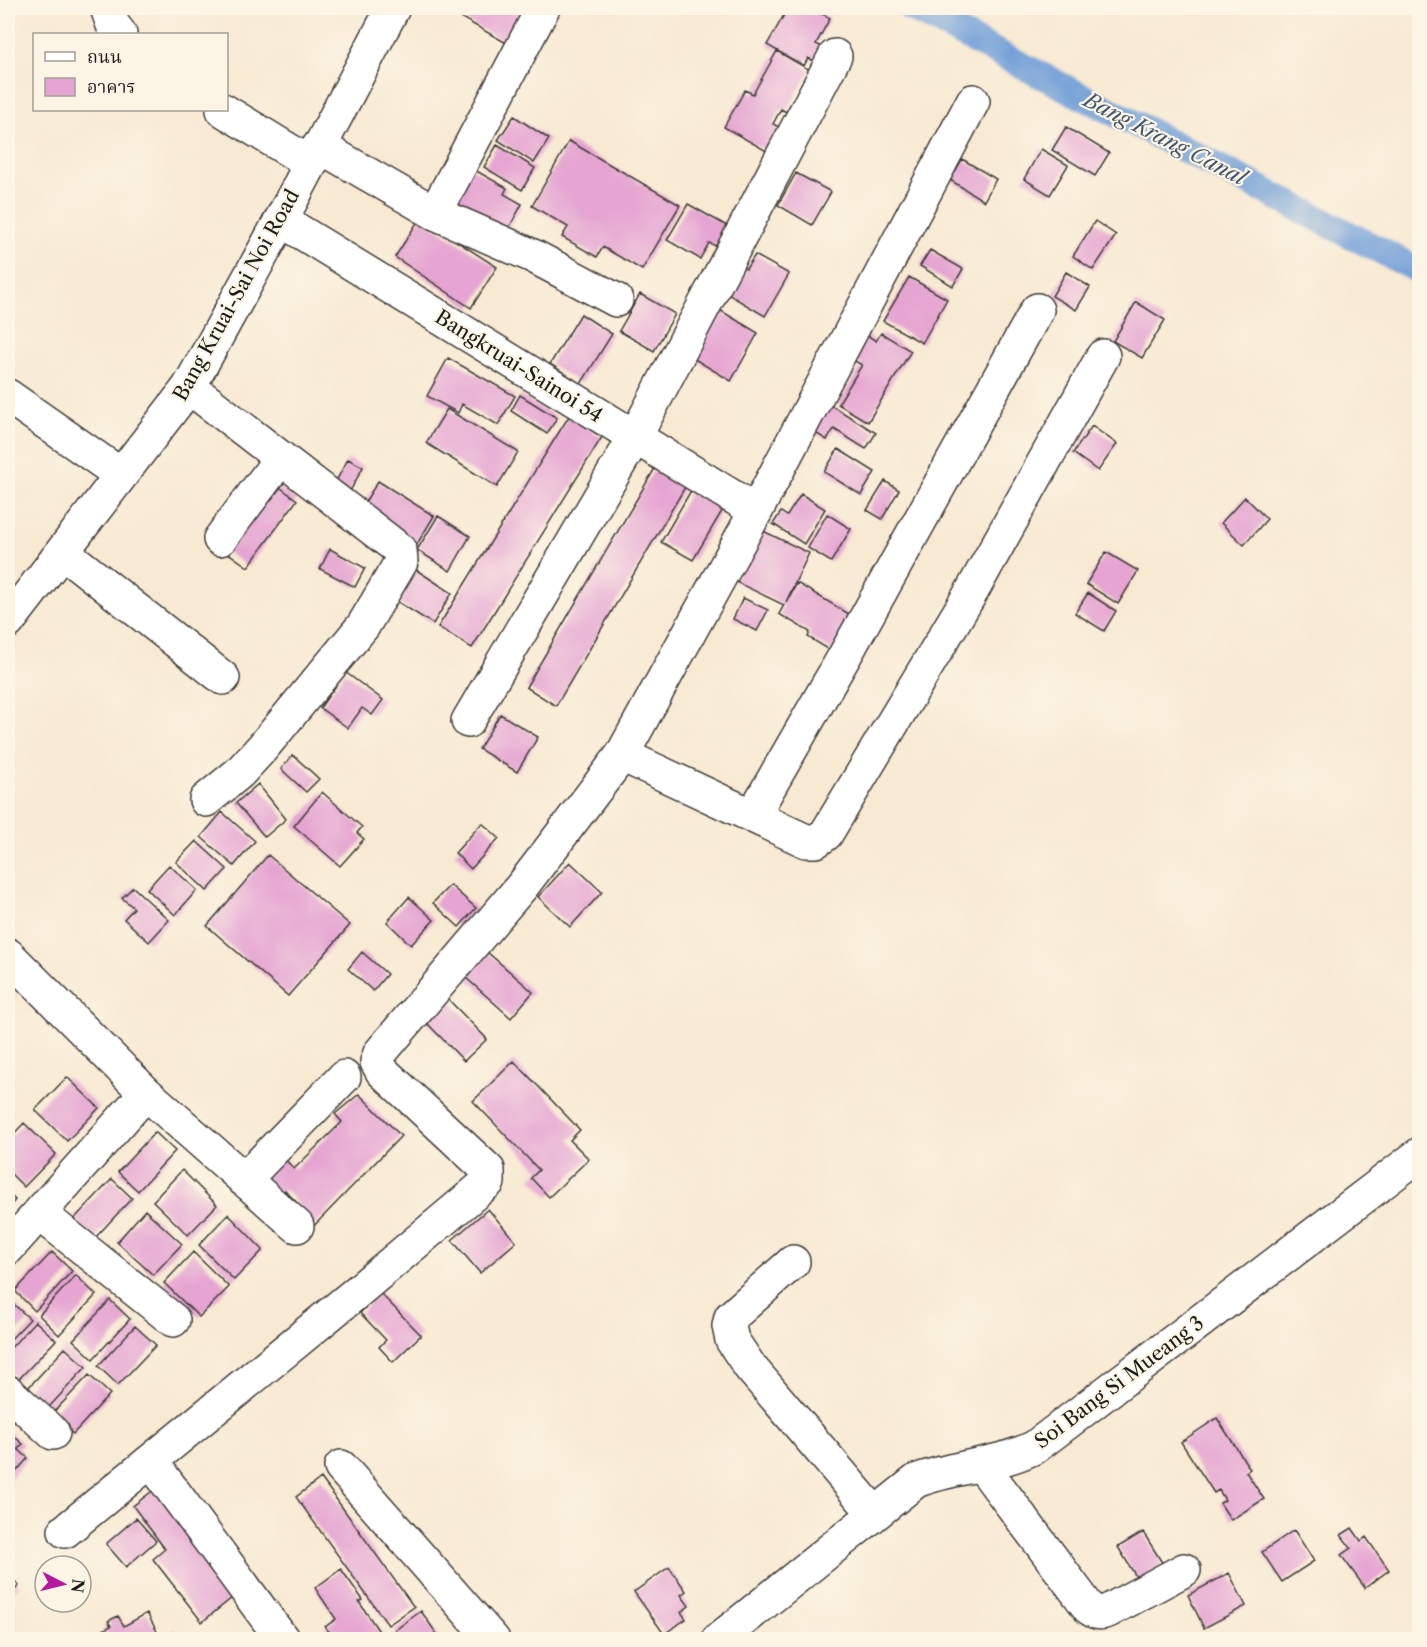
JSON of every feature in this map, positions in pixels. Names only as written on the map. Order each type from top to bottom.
[{"type":"street","points":[[107,8],[113,25],[119,33]]},
{"type":"street","name":"Bang Kruai-Sai Noi Road","points":[[8,622],[189,387],[281,220],[393,8]]},
{"type":"street","points":[[435,213],[543,8]]},
{"type":"street","points":[[468,721],[635,437],[835,56]]},
{"type":"street","points":[[65,1531],[488,1182],[488,1170],[382,1071],[377,1062],[380,1053],[523,885],[622,754],[756,511],[973,101]]},
{"type":"street","points":[[226,111],[435,213],[533,256],[616,300]]},
{"type":"street","name":"Bangkruai-Sainoi 54","points":[[281,220],[756,511]]},
{"type":"street","points":[[753,815],[848,650],[1037,310]]},
{"type":"street","points":[[622,754],[806,841],[816,841],[826,834],[972,591],[1103,356]]},
{"type":"street","points":[[189,387],[399,550],[401,562],[356,634],[263,747],[239,773],[206,800]]},
{"type":"street","points":[[8,396],[121,475]]},
{"type":"street","points":[[220,539],[281,458]]},
{"type":"street","points":[[63,552],[224,678]]},
{"type":"street","points":[[8,955],[146,1093],[297,1226]]},
{"type":"street","points":[[244,1180],[344,1077]]},
{"type":"street","points":[[8,1248],[146,1093]]},
{"type":"street","name":"Soi Bang Si Mueang 3","points":[[718,1640],[916,1481],[945,1471],[1016,1456],[1035,1447],[1419,1154]]},
{"type":"street","points":[[39,1213],[172,1320]]},
{"type":"street","points":[[793,1262],[731,1317],[729,1326],[732,1340],[750,1367],[874,1514]]},
{"type":"street","points":[[8,1392],[53,1433]]},
{"type":"street","points":[[151,1461],[283,1640]]},
{"type":"street","points":[[981,1464],[1089,1608],[1096,1613],[1101,1614],[1108,1611],[1184,1570]]},
{"type":"street","points":[[341,1467],[493,1640]]},
{"type":"building","points":[[444,8],[521,8],[518,13],[524,16],[508,44]]},
{"type":"building","points":[[788,8],[811,8],[830,18],[816,44],[822,47],[814,61],[808,58],[804,66],[767,45]]},
{"type":"building","points":[[777,51],[810,70],[786,112],[781,109],[773,124],[783,129],[770,153],[724,127],[745,90],[753,94]]},
{"type":"building","points":[[514,116],[549,139],[534,163],[498,140]]},
{"type":"building","points":[[1066,127],[1109,153],[1095,176],[1052,150]]},
{"type":"building","points":[[569,141],[680,205],[642,270],[603,247],[597,257],[562,237],[568,227],[532,206]]},
{"type":"building","points":[[497,145],[535,168],[522,190],[484,167]]},
{"type":"building","points":[[1041,149],[1068,165],[1050,195],[1024,179]]},
{"type":"building","points":[[962,159],[996,179],[984,201],[950,180]]},
{"type":"building","points":[[471,168],[507,188],[504,194],[522,204],[504,237],[489,221],[453,202]]},
{"type":"building","points":[[796,173],[831,192],[812,225],[778,205]]},
{"type":"building","points":[[688,204],[727,226],[716,246],[709,243],[700,259],[667,240]]},
{"type":"building","points":[[420,218],[497,267],[471,308],[395,257]]},
{"type":"building","points":[[1095,221],[1116,235],[1093,270],[1073,256]]},
{"type":"building","points":[[930,250],[963,269],[953,286],[920,266]]},
{"type":"building","points":[[755,255],[789,274],[765,316],[726,293],[734,262],[746,269]]},
{"type":"building","points":[[1066,272],[1090,287],[1076,310],[1052,296]]},
{"type":"building","points":[[909,277],[947,299],[922,343],[883,321]]},
{"type":"building","points":[[640,294],[675,314],[654,351],[619,331]]},
{"type":"building","points":[[1136,302],[1165,320],[1142,358],[1113,341]]},
{"type":"building","points":[[718,309],[758,333],[731,381],[691,357]]},
{"type":"building","points":[[581,314],[612,334],[581,384],[550,364]]},
{"type":"building","points":[[859,330],[876,341],[881,333],[911,351],[868,422],[838,404],[862,365],[844,355]]},
{"type":"building","points":[[448,358],[515,396],[498,425],[462,404],[458,413],[427,396]]},
{"type":"building","points":[[520,395],[557,418],[547,434],[511,411]]},
{"type":"building","points":[[829,404],[876,433],[866,449],[834,429],[827,440],[812,431]]},
{"type":"building","points":[[447,409],[518,452],[497,487],[426,443]]},
{"type":"building","points":[[569,416],[602,437],[472,648],[438,627]]},
{"type":"building","points":[[1092,426],[1117,444],[1098,471],[1073,453]]},
{"type":"building","points":[[838,449],[875,472],[861,495],[824,472]]},
{"type":"building","points":[[348,459],[363,467],[348,495],[333,487]]},
{"type":"building","points":[[658,463],[688,482],[556,706],[526,687]]},
{"type":"building","points":[[378,481],[434,516],[416,546],[360,510]]},
{"type":"building","points":[[885,481],[899,490],[882,519],[867,510]]},
{"type":"building","points":[[274,483],[297,500],[248,567],[224,550]]},
{"type":"building","points":[[693,487],[725,506],[693,560],[661,542]]},
{"type":"building","points":[[801,494],[825,509],[804,544],[773,524],[781,512],[787,516]]},
{"type":"building","points":[[1245,497],[1267,519],[1244,545],[1221,523]]},
{"type":"building","points":[[827,514],[851,529],[831,562],[808,548]]},
{"type":"building","points":[[438,516],[470,536],[450,571],[417,550]]},
{"type":"building","points":[[759,529],[809,553],[786,602],[797,583],[854,617],[833,652],[808,637],[810,632],[779,614],[784,605],[734,581]]},
{"type":"building","points":[[330,549],[365,568],[355,587],[320,569]]},
{"type":"building","points":[[1106,552],[1138,571],[1118,604],[1086,584]]},
{"type":"building","points":[[404,562],[452,593],[433,624],[385,594]]},
{"type":"building","points":[[1088,593],[1116,611],[1104,631],[1075,613]]},
{"type":"building","points":[[743,598],[768,610],[757,631],[733,619]]},
{"type":"building","points":[[345,672],[383,700],[372,715],[362,708],[348,728],[320,708]]},
{"type":"building","points":[[500,714],[538,737],[517,772],[479,749]]},
{"type":"building","points":[[293,755],[319,779],[306,792],[281,769]]},
{"type":"building","points":[[258,784],[286,819],[265,837],[236,803]]},
{"type":"building","points":[[322,792],[362,827],[357,833],[364,839],[340,866],[294,826]]},
{"type":"building","points":[[222,812],[255,841],[234,866],[201,837]]},
{"type":"building","points":[[482,823],[499,838],[471,869],[455,853]]},
{"type":"building","points":[[196,841],[227,869],[207,891],[176,862]]},
{"type":"building","points":[[268,855],[350,925],[288,996],[207,926]]},
{"type":"building","points":[[570,862],[602,892],[570,927],[538,897]]},
{"type":"building","points":[[169,865],[197,890],[175,915],[147,889]]},
{"type":"building","points":[[450,885],[476,908],[459,927],[433,903]]},
{"type":"building","points":[[133,887],[169,920],[149,942],[124,919],[134,908],[122,898]]},
{"type":"building","points":[[409,897],[434,920],[411,945],[387,922]]},
{"type":"building","points":[[486,951],[533,992],[511,1018],[464,976]]},
{"type":"building","points":[[362,952],[387,974],[373,991],[348,969]]},
{"type":"building","points":[[447,998],[487,1039],[464,1061],[424,1020]]},
{"type":"building","points":[[514,1061],[580,1130],[570,1140],[589,1159],[549,1197],[531,1178],[539,1170],[473,1101]]},
{"type":"building","points":[[67,1077],[99,1108],[67,1141],[35,1110]]},
{"type":"building","points":[[359,1094],[401,1136],[310,1230],[292,1211],[298,1204],[285,1190],[276,1199],[258,1180],[282,1156],[294,1169],[342,1122],[335,1114]]},
{"type":"building","points":[[24,1123],[56,1154],[24,1187],[8,1171],[8,1140]]},
{"type":"building","points":[[155,1132],[175,1151],[138,1191],[118,1172]]},
{"type":"building","points":[[182,1170],[217,1205],[188,1235],[153,1201]]},
{"type":"building","points":[[112,1179],[132,1198],[95,1238],[74,1219]]},
{"type":"building","points":[[8,1193],[15,1200],[8,1208]]},
{"type":"building","points":[[488,1209],[516,1242],[480,1273],[452,1240]]},
{"type":"building","points":[[145,1210],[182,1244],[153,1275],[117,1242]]},
{"type":"building","points":[[228,1214],[263,1250],[234,1280],[199,1245]]},
{"type":"building","points":[[52,1252],[72,1271],[35,1311],[15,1291]]},
{"type":"building","points":[[193,1252],[229,1287],[199,1317],[164,1283]]},
{"type":"building","points":[[76,1275],[96,1295],[59,1335],[39,1315]]},
{"type":"building","points":[[380,1293],[421,1335],[393,1362],[379,1347],[386,1340],[360,1313]]},
{"type":"building","points":[[110,1300],[130,1319],[93,1359],[73,1340]]},
{"type":"building","points":[[8,1301],[30,1319],[8,1342]]},
{"type":"building","points":[[35,1321],[56,1340],[18,1380],[8,1370],[8,1351]]},
{"type":"building","points":[[135,1326],[156,1345],[118,1385],[98,1366]]},
{"type":"building","points":[[65,1348],[86,1367],[49,1407],[28,1388]]},
{"type":"building","points":[[89,1375],[110,1394],[73,1434],[52,1414]]},
{"type":"building","points":[[1217,1418],[1250,1469],[1246,1472],[1264,1499],[1231,1520],[1220,1503],[1225,1500],[1219,1490],[1214,1493],[1181,1442]]},
{"type":"building","points":[[8,1431],[23,1444],[18,1449],[28,1458],[8,1481]]},
{"type":"building","points":[[321,1478],[414,1607],[388,1625],[296,1497]]},
{"type":"building","points":[[160,1485],[233,1597],[202,1622],[153,1559],[165,1549],[133,1506]]},
{"type":"building","points":[[136,1518],[156,1541],[126,1567],[106,1544]]},
{"type":"building","points":[[1352,1528],[1361,1541],[1366,1537],[1389,1570],[1365,1588],[1341,1555],[1351,1548],[1341,1535]]},
{"type":"building","points":[[1294,1530],[1314,1561],[1282,1582],[1262,1552]]},
{"type":"building","points":[[1143,1532],[1163,1564],[1138,1580],[1118,1547]]},
{"type":"building","points":[[669,1567],[686,1591],[681,1595],[689,1606],[681,1612],[686,1619],[664,1634],[634,1592]]},
{"type":"building","points":[[341,1569],[363,1600],[359,1602],[385,1640],[322,1640],[331,1634],[325,1627],[336,1619],[315,1588]]},
{"type":"building","points":[[8,1573],[19,1586],[8,1596]]},
{"type":"building","points":[[1229,1573],[1246,1606],[1204,1628],[1188,1595]]},
{"type":"building","points":[[421,1611],[441,1640],[400,1640],[394,1631]]},
{"type":"building","points":[[147,1613],[161,1639],[173,1632],[177,1640],[108,1640],[103,1630],[111,1626],[108,1621],[118,1616],[124,1626]]},
{"type":"waterway","name":"Bang Krang Canal","points":[[911,8],[1420,271]]}]
